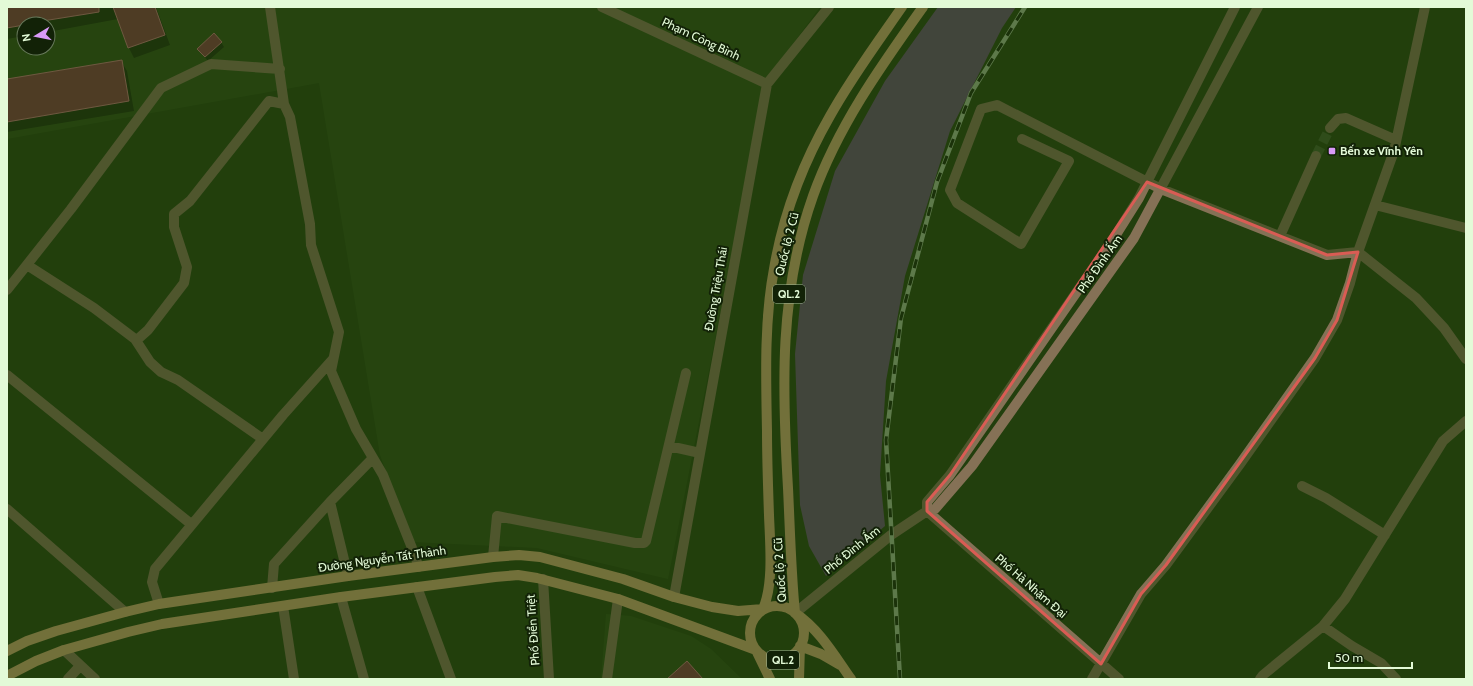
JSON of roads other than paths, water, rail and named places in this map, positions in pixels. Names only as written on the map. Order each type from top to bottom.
[{"type":"main road","name":"Quốc lộ 2 Cũ","points":[[763,610],[767,599],[770,581],[767,335],[774,268],[794,194],[817,140],[847,87],[902,7]]},
{"type":"main road","name":"Quốc lộ 2 Cũ","points":[[795,613],[784,420],[785,336],[792,271],[813,195],[839,135],[887,57],[922,7]]},
{"type":"main road","name":"Đường Nguyễn Tất Thành","points":[[7,651],[27,641],[42,636],[125,612],[160,604],[348,576],[519,555],[540,558],[623,580],[674,597],[726,610],[763,610]]},
{"type":"main road","points":[[7,676],[36,661],[64,650],[162,624],[341,597],[518,575],[543,579],[618,599],[756,650]]},
{"type":"main road","points":[[763,610],[771,606],[780,606],[788,608],[805,620],[819,633],[852,679]]},
{"type":"main road","name":"QL.2","points":[[763,610],[756,616],[750,628],[751,642],[770,679]]},
{"type":"main road","name":"QL.2","points":[[756,650],[766,658],[779,660],[792,656],[804,638],[804,629],[801,620],[795,613]]},
{"type":"main road","points":[[800,646],[821,654],[842,666]]},
{"type":"main road","name":"QL.2","points":[[799,679],[800,646]]},
{"type":"street","points":[[270,7],[284,104],[290,117],[310,224],[311,245],[339,332],[331,371],[356,429],[383,475],[416,558],[418,567]]},
{"type":"street","name":"Phạm Công Bình","points":[[602,7],[767,84]]},
{"type":"street","name":"Đường Triệu Thái","points":[[674,597],[767,84],[829,7]]},
{"type":"street","name":"Phố Đình Ấm","points":[[927,511],[927,502],[950,475],[1112,241],[1139,198],[1235,7]]},
{"type":"street","name":"Phố Đình Ấm","points":[[795,613],[891,535],[927,511],[935,509],[972,466],[1134,238],[1258,7]]},
{"type":"street","points":[[1092,679],[1140,594],[1171,558],[1240,464],[1315,358],[1337,320],[1350,283],[1358,252],[1394,150],[1425,7]]},
{"type":"street","points":[[7,290],[71,209],[160,88],[211,64],[280,69]]},
{"type":"street","points":[[135,339],[139,338],[148,330],[184,283],[187,268],[174,227],[174,214],[190,201],[269,102],[284,104]]},
{"type":"street","points":[[1022,139],[1069,161],[1021,244],[957,203],[950,190],[981,109],[997,105],[1161,188],[1327,255],[1358,252],[1416,298],[1444,328],[1466,359]]},
{"type":"street","points":[[1330,128],[1334,121],[1344,118],[1396,140]]},
{"type":"street","points":[[1280,236],[1316,156]]},
{"type":"street","points":[[1375,204],[1466,228]]},
{"type":"street","points":[[27,265],[94,308],[135,339],[150,362],[161,372],[178,380],[263,439]]},
{"type":"street","points":[[160,604],[152,582],[155,569],[263,439],[333,359]]},
{"type":"street","points":[[493,557],[497,516],[635,543],[644,543],[648,538],[686,373]]},
{"type":"street","points":[[7,375],[191,524]]},
{"type":"street","points":[[1260,679],[1323,626],[1345,600],[1443,441],[1466,421]]},
{"type":"street","points":[[669,446],[700,453]]},
{"type":"street","points":[[272,588],[274,564],[330,502],[373,458]]},
{"type":"street","points":[[1302,486],[1326,498],[1385,535]]},
{"type":"street","points":[[330,502],[348,576]]},
{"type":"street","points":[[7,508],[125,612]]},
{"type":"street","name":"Phố Hà Nhậm Đại","points":[[927,511],[1119,679]]},
{"type":"street","name":"Phố Điển Triệt","points":[[543,579],[549,679]]},
{"type":"street","points":[[417,587],[451,679]]},
{"type":"street","points":[[341,597],[364,679]]},
{"type":"street","points":[[607,679],[618,599]]},
{"type":"street","points":[[283,606],[294,679]]},
{"type":"street","points":[[1323,626],[1352,646],[1381,663],[1396,679]]},
{"type":"street","points":[[64,650],[95,679]]},
{"type":"street","points":[[68,679],[80,666]]},
{"type":"tunnel","points":[[1316,156],[1330,128]]},
{"type":"railway","points":[[900,679],[886,440],[901,318],[937,182],[971,93],[1025,7]]},
{"type":"place","name":"Bến xe Vĩnh Yên","points":[[1332,151]]}]
